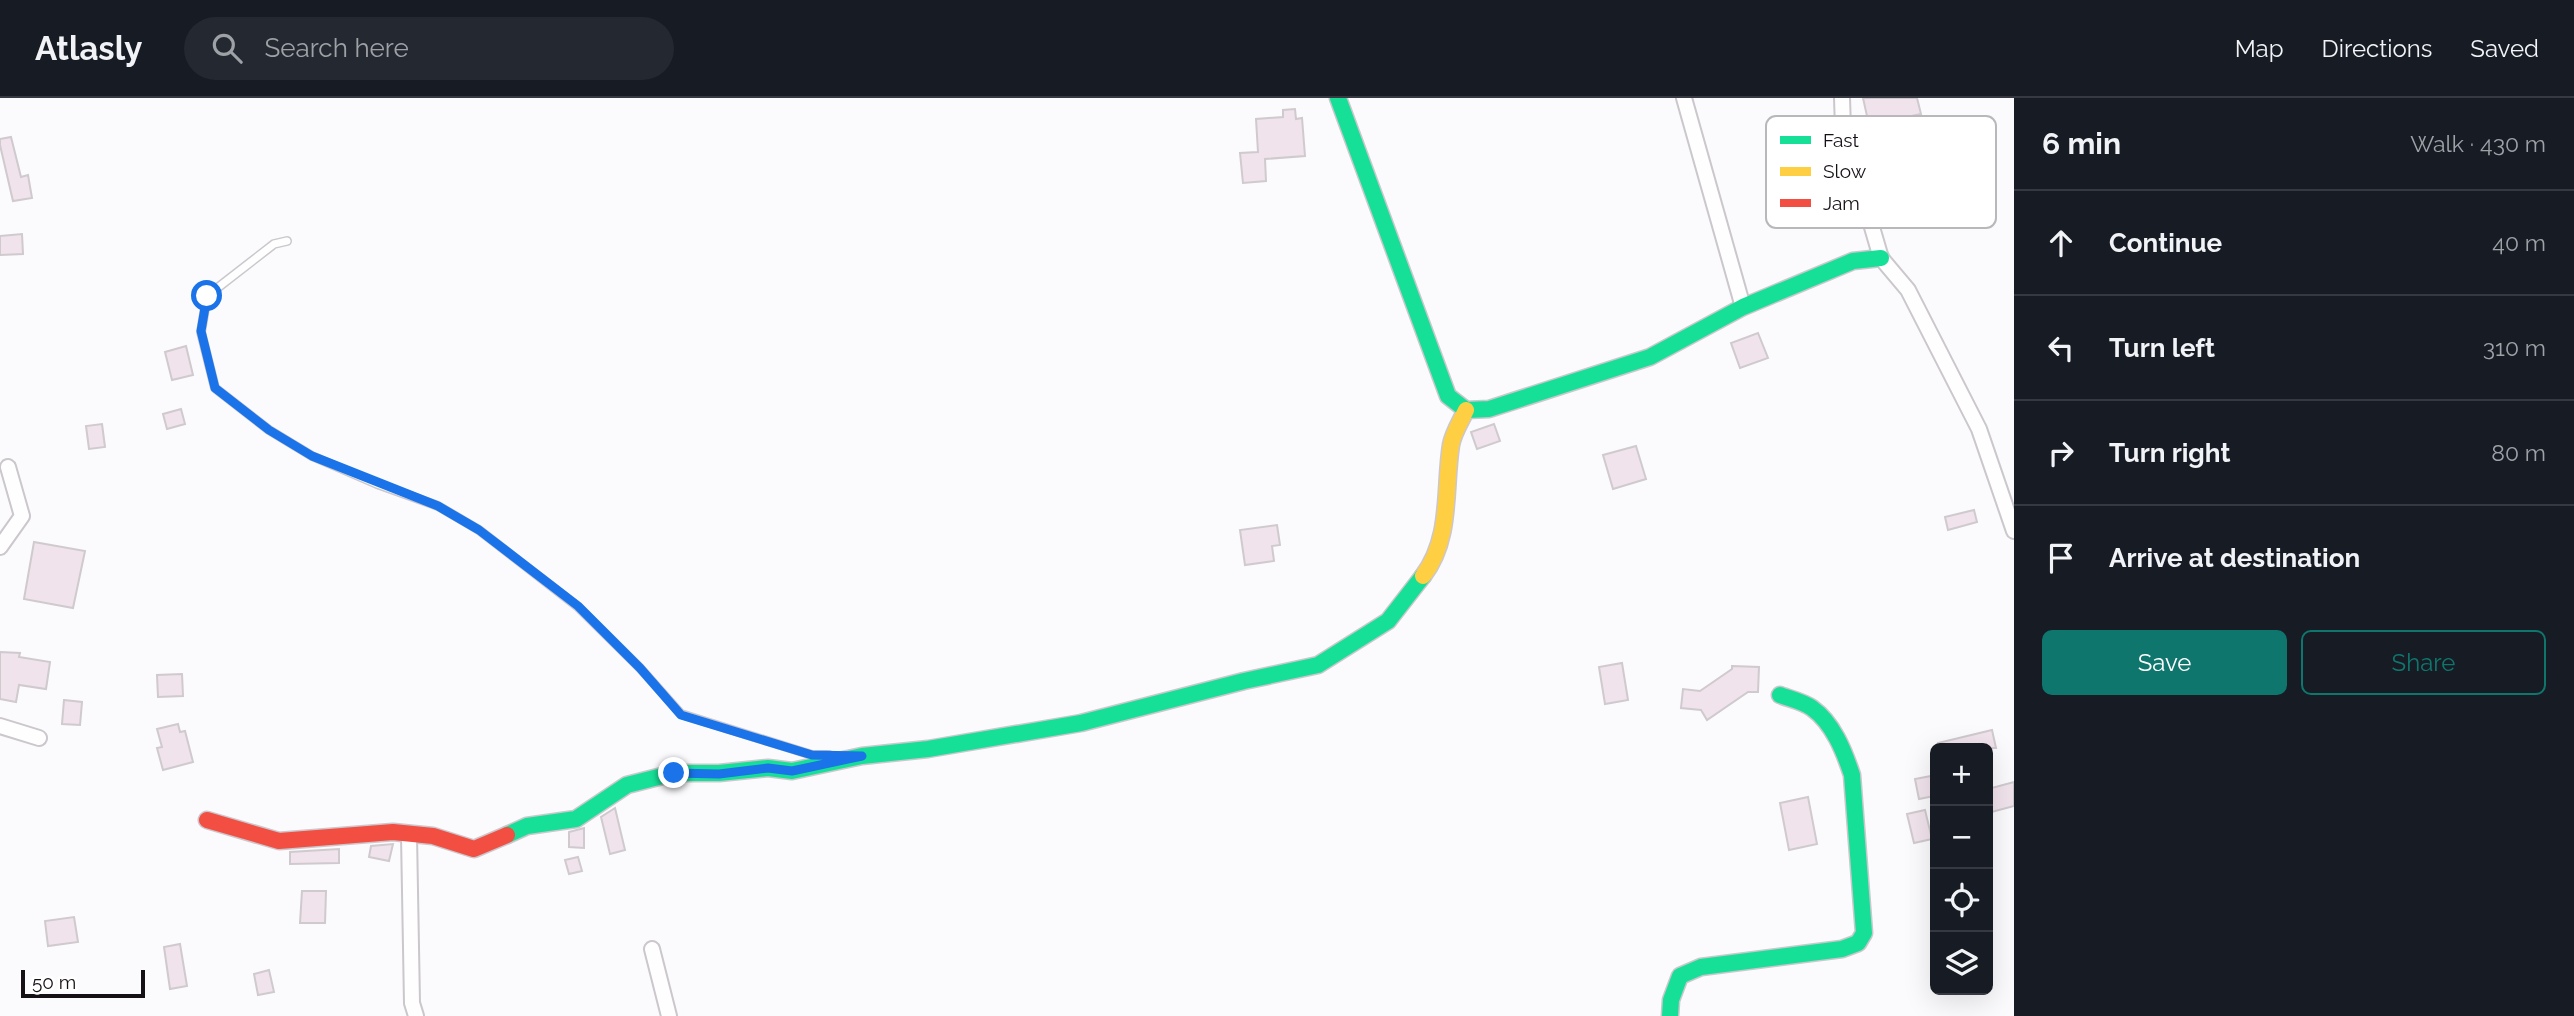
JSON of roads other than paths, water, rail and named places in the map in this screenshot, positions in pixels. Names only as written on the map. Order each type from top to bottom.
[{"type":"street","points":[[1338,98],[1448,396],[1466,410],[1489,409],[1650,357],[1743,307],[1853,261],[1881,258]]},
{"type":"street","points":[[1684,98],[1743,307]]},
{"type":"street","points":[[1842,98],[1843,116]]},
{"type":"street","points":[[1872,228],[1881,258],[1908,290],[1979,429],[2014,531]]},
{"type":"street","points":[[207,820],[279,841],[393,832],[433,836],[474,849],[527,826],[576,819],[626,785],[674,773],[719,774],[768,768],[792,771],[862,756],[928,749],[1081,723],[1318,665],[1388,621],[1428,569],[1442,537],[1448,496],[1451,442],[1466,410]]},
{"type":"street","points":[[0,547],[22,516],[8,467]]},
{"type":"street","points":[[1670,1016],[1671,1000],[1680,976],[1701,967],[1842,949],[1858,943],[1864,933],[1852,775],[1839,741],[1811,707],[1780,695]]},
{"type":"street","points":[[0,726],[39,738]]},
{"type":"street","points":[[410,835],[412,1003],[416,1016]]},
{"type":"street","points":[[652,949],[669,1016]]},
{"type":"lane","points":[[287,241],[274,244],[207,296],[201,331],[215,388],[269,430],[312,456],[438,506],[479,530],[578,606],[640,668],[681,715],[812,755],[862,756]]}]
